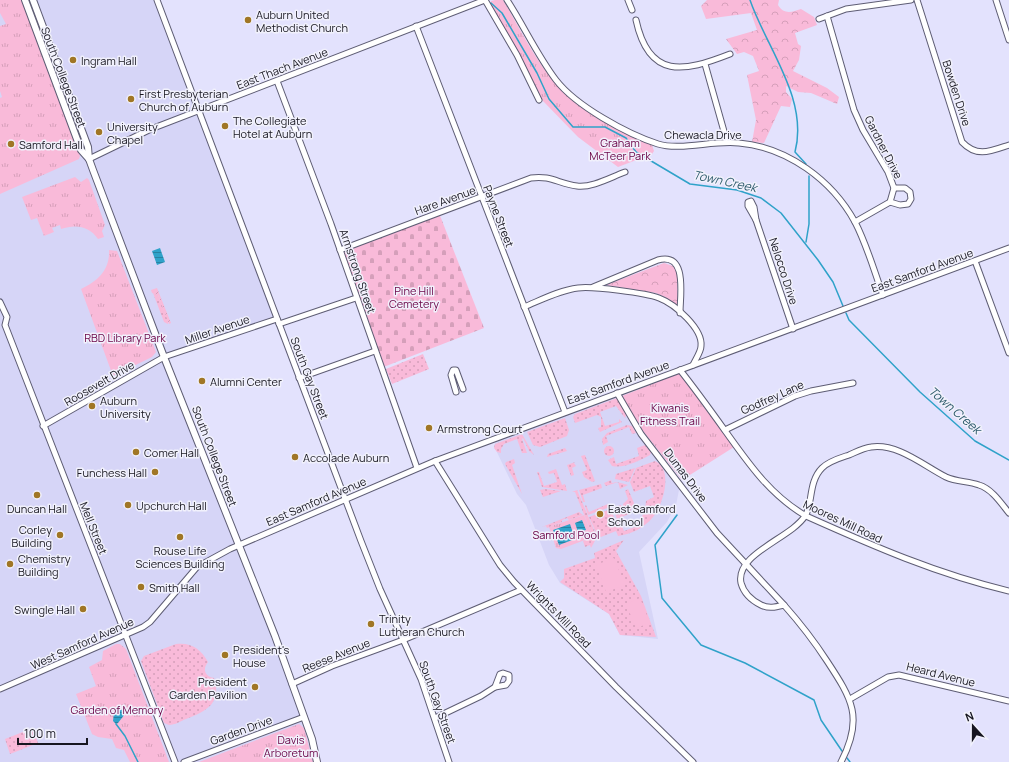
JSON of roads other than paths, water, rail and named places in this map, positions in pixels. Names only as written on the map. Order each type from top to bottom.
[{"type":"main road","name":"South College Street","points":[[25,0],[81,150],[89,159]]},
{"type":"main road","name":"South College Street","points":[[33,0],[88,147],[89,159],[164,357],[292,684],[312,739],[317,762]]},
{"type":"street","name":"South Gay Street","points":[[157,0],[380,589],[421,679],[449,762]]},
{"type":"street","name":"East Thach Avenue","points":[[89,159],[151,129],[485,0]]},
{"type":"street","points":[[485,0],[517,55],[539,100]]},
{"type":"street","name":"Chewacla Drive","points":[[507,0],[557,81],[584,106],[603,118],[663,145],[689,146],[727,142],[758,146],[787,157],[802,165],[831,189],[855,222],[883,295]]},
{"type":"street","points":[[628,0],[632,10]]},
{"type":"street","points":[[819,20],[846,9],[911,0]]},
{"type":"street","name":"Bowden Drive","points":[[917,0],[962,142],[970,150],[981,152],[1009,145]]},
{"type":"street","points":[[996,0],[1009,40]]},
{"type":"street","name":"Gardner Drive","points":[[827,16],[854,110],[862,130],[888,172],[894,188],[890,202]]},
{"type":"street","points":[[636,20],[646,48],[653,57],[662,63],[683,68],[705,64],[730,54]]},
{"type":"street","name":"Payne Street","points":[[416,26],[564,412]]},
{"type":"street","points":[[705,64],[727,142]]},
{"type":"street","name":"Armstrong Street","points":[[277,80],[340,250],[417,468]]},
{"type":"street","name":"Hare Avenue","points":[[340,250],[531,178],[548,177],[578,186],[589,185],[625,172]]},
{"type":"street","points":[[855,222],[890,202],[900,205],[908,204],[912,199],[910,192],[905,188],[894,188]]},
{"type":"street","name":"Nelocco Drive","points":[[756,220],[793,329]]},
{"type":"street","name":"East Samford Avenue","points":[[239,546],[435,461],[617,392],[793,329],[1009,248]]},
{"type":"street","points":[[592,288],[658,260],[668,259],[680,270],[680,312]]},
{"type":"street","points":[[975,261],[1009,353]]},
{"type":"street","points":[[524,307],[569,290],[592,288],[658,297],[680,312],[700,334],[702,347],[692,365]]},
{"type":"street","name":"Miller Avenue","points":[[164,357],[356,298]]},
{"type":"street","name":"Mell Street","points":[[0,302],[7,317],[5,325],[43,426],[175,762]]},
{"type":"street","points":[[299,378],[375,351]]},
{"type":"street","name":"Roosevelt Drive","points":[[43,426],[164,357]]},
{"type":"street","points":[[456,392],[450,375],[453,370],[456,370],[463,389]]},
{"type":"street","name":"Moores Mill Road","points":[[680,370],[757,474],[773,493],[806,516],[894,556],[955,577],[1009,591]]},
{"type":"street","name":"Godfrey Lane","points":[[725,430],[795,396],[828,387],[853,383]]},
{"type":"street","name":"Dumas Drive","points":[[617,392],[641,434],[717,533],[745,565],[784,605],[812,638],[843,686],[850,700],[853,728],[849,744],[841,762]]},
{"type":"street","points":[[784,605],[768,608],[753,601],[745,593],[740,579],[740,573],[745,565],[755,555],[794,527],[806,516],[812,487],[822,468],[831,462],[861,450],[882,447],[900,452],[948,477],[979,485],[989,490],[1009,513]]},
{"type":"street","name":"Wrights Mill Road","points":[[435,461],[500,565],[521,590],[690,761]]},
{"type":"street","name":"West Samford Avenue","points":[[0,689],[126,635],[150,622],[197,567],[239,546]]},
{"type":"street","name":"Reese Avenue","points":[[292,684],[332,666],[403,640],[521,590]]},
{"type":"street","name":"Heard Avenue","points":[[850,700],[888,677],[899,675],[1009,701]]},
{"type":"street","points":[[435,718],[481,696],[495,687]]},
{"type":"street","name":"Garden Drive","points":[[184,762],[304,717]]},
{"type":"water","points":[[160,248],[165,262],[157,265],[152,251]]},
{"type":"water","points":[[582,520],[586,530],[578,532],[575,523]]},
{"type":"water","points":[[570,524],[575,539],[559,545],[553,530]]},
{"type":"water","points":[[120,709],[125,711],[125,714],[116,724],[113,721],[114,712]]},
{"type":"waterway","points":[[750,0],[784,74],[791,93],[796,112],[798,132],[795,152],[806,164]]},
{"type":"waterway","name":"Town Creek","points":[[491,3],[502,13],[537,73],[549,99],[573,127],[605,127],[626,138],[636,152],[690,184],[737,190],[761,198],[781,213],[818,260],[833,282],[843,306]]},
{"type":"waterway","points":[[806,242],[809,224],[809,176]]},
{"type":"waterway","name":"Town Creek","points":[[846,313],[849,320],[920,392],[975,441],[1009,460]]},
{"type":"waterway","points":[[677,515],[655,545],[662,598],[701,645],[745,663],[814,700],[821,720],[842,751]]},
{"type":"waterway","points":[[116,724],[125,736],[138,762]]},
{"type":"waterway","points":[[847,758],[850,762]]},
{"type":"place","name":"Auburn United Methodist Church","points":[[248,20]]},
{"type":"place","name":"Ingram Hall","points":[[73,60]]},
{"type":"place","name":"First Presbyterian Church of Auburn","points":[[131,99]]},
{"type":"place","name":"The Collegiate Hotel at Auburn","points":[[225,126]]},
{"type":"place","name":"University Chapel","points":[[99,132]]},
{"type":"place","name":"Samford Hall","points":[[11,144]]},
{"type":"place","name":"Alumni Center","points":[[202,381]]},
{"type":"place","name":"Auburn University","points":[[92,406]]},
{"type":"place","name":"Armstrong Court","points":[[429,428]]},
{"type":"place","name":"Comer Hall","points":[[136,452]]},
{"type":"place","name":"Accolade Auburn","points":[[295,457]]},
{"type":"place","name":"Funchess Hall","points":[[155,472]]},
{"type":"place","name":"Duncan Hall","points":[[37,495]]},
{"type":"place","name":"Upchurch Hall","points":[[128,505]]},
{"type":"place","name":"East Samford School","points":[[600,514]]},
{"type":"place","name":"Corley Building","points":[[60,535]]},
{"type":"place","name":"Rouse Life Sciences Building","points":[[180,537]]},
{"type":"place","name":"Chemistry Building","points":[[10,564]]},
{"type":"place","name":"Smith Hall","points":[[141,587]]},
{"type":"place","name":"Swingle Hall","points":[[83,609]]},
{"type":"place","name":"Trinity Lutheran Church","points":[[371,624]]},
{"type":"place","name":"President's House","points":[[225,655]]},
{"type":"place","name":"President Garden Pavilion","points":[[255,687]]},
{"type":"park label","name":"Graham McTeer Park","points":[[620,148]]},
{"type":"park label","name":"Pine Hill Cemetery","points":[[414,296]]},
{"type":"park label","name":"RBD Library Park","points":[[125,337]]},
{"type":"park label","name":"Kiwanis Fitness Trail","points":[[670,413]]},
{"type":"park label","name":"Samford Pool","points":[[566,534]]},
{"type":"park label","name":"Garden of Memory","points":[[117,709]]},
{"type":"park label","name":"Davis Arboretum","points":[[291,745]]}]
